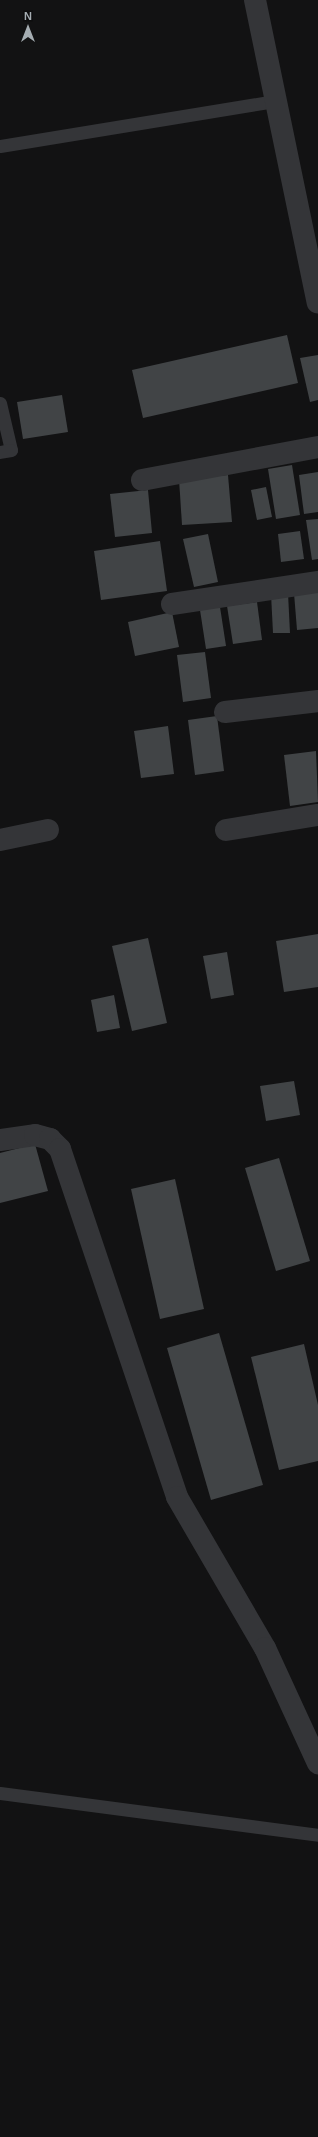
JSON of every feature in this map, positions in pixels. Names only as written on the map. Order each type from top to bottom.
[{"type":"street","points":[[255,0],[318,303]]},
{"type":"street","points":[[142,480],[318,447]]},
{"type":"street","points":[[172,604],[318,582]]},
{"type":"street","points":[[225,712],[318,701]]},
{"type":"street","points":[[226,830],[318,815]]},
{"type":"street","points":[[0,840],[48,830]]},
{"type":"street","points":[[0,1140],[35,1135],[50,1139],[60,1149],[177,1496],[266,1648],[318,1763]]},
{"type":"lane","points":[[0,146],[276,101]]},
{"type":"lane","points":[[0,403],[11,450],[0,452]]},
{"type":"lane","points":[[0,1792],[318,1835]]},
{"type":"building","points":[[287,335],[298,383],[143,418],[132,370]]},
{"type":"building","points":[[318,355],[318,400],[310,402],[300,358]]},
{"type":"building","points":[[62,395],[68,432],[23,439],[17,402]]},
{"type":"building","points":[[292,465],[300,515],[276,519],[268,469]]},
{"type":"building","points":[[318,472],[318,512],[304,514],[299,475]]},
{"type":"building","points":[[228,475],[232,522],[182,525],[179,479]]},
{"type":"building","points":[[266,487],[272,517],[257,520],[251,490]]},
{"type":"building","points":[[148,490],[152,533],[115,537],[110,494]]},
{"type":"building","points":[[318,519],[318,559],[312,560],[306,520]]},
{"type":"building","points":[[300,531],[304,559],[281,562],[278,534]]},
{"type":"building","points":[[208,534],[218,582],[194,587],[183,539]]},
{"type":"building","points":[[160,541],[167,591],[101,600],[94,551]]},
{"type":"building","points":[[318,591],[318,628],[297,630],[294,593]]},
{"type":"building","points":[[288,593],[290,633],[273,633],[271,594]]},
{"type":"building","points":[[257,602],[262,640],[233,644],[227,606]]},
{"type":"building","points":[[220,607],[226,646],[206,649],[200,610]]},
{"type":"building","points":[[172,612],[179,647],[135,656],[128,622]]},
{"type":"building","points":[[205,652],[211,698],[183,702],[177,655]]},
{"type":"building","points":[[217,716],[224,771],[195,775],[188,720]]},
{"type":"building","points":[[168,726],[174,774],[141,778],[134,731]]},
{"type":"building","points":[[316,751],[318,802],[290,806],[284,755]]},
{"type":"building","points":[[318,934],[318,987],[284,992],[276,941]]},
{"type":"building","points":[[148,938],[167,1023],[132,1031],[112,946]]},
{"type":"building","points":[[227,952],[234,995],[211,999],[203,956]]},
{"type":"building","points":[[114,995],[120,1028],[97,1032],[91,1000]]},
{"type":"building","points":[[294,1081],[300,1115],[266,1121],[260,1086]]},
{"type":"building","points":[[35,1144],[48,1191],[0,1203],[0,1153]]},
{"type":"building","points":[[279,1158],[310,1261],[276,1271],[245,1168]]},
{"type":"building","points":[[175,1179],[204,1309],[160,1319],[131,1189]]},
{"type":"building","points":[[219,1333],[263,1485],[211,1500],[167,1348]]},
{"type":"building","points":[[304,1344],[318,1405],[318,1461],[279,1470],[251,1357]]}]
